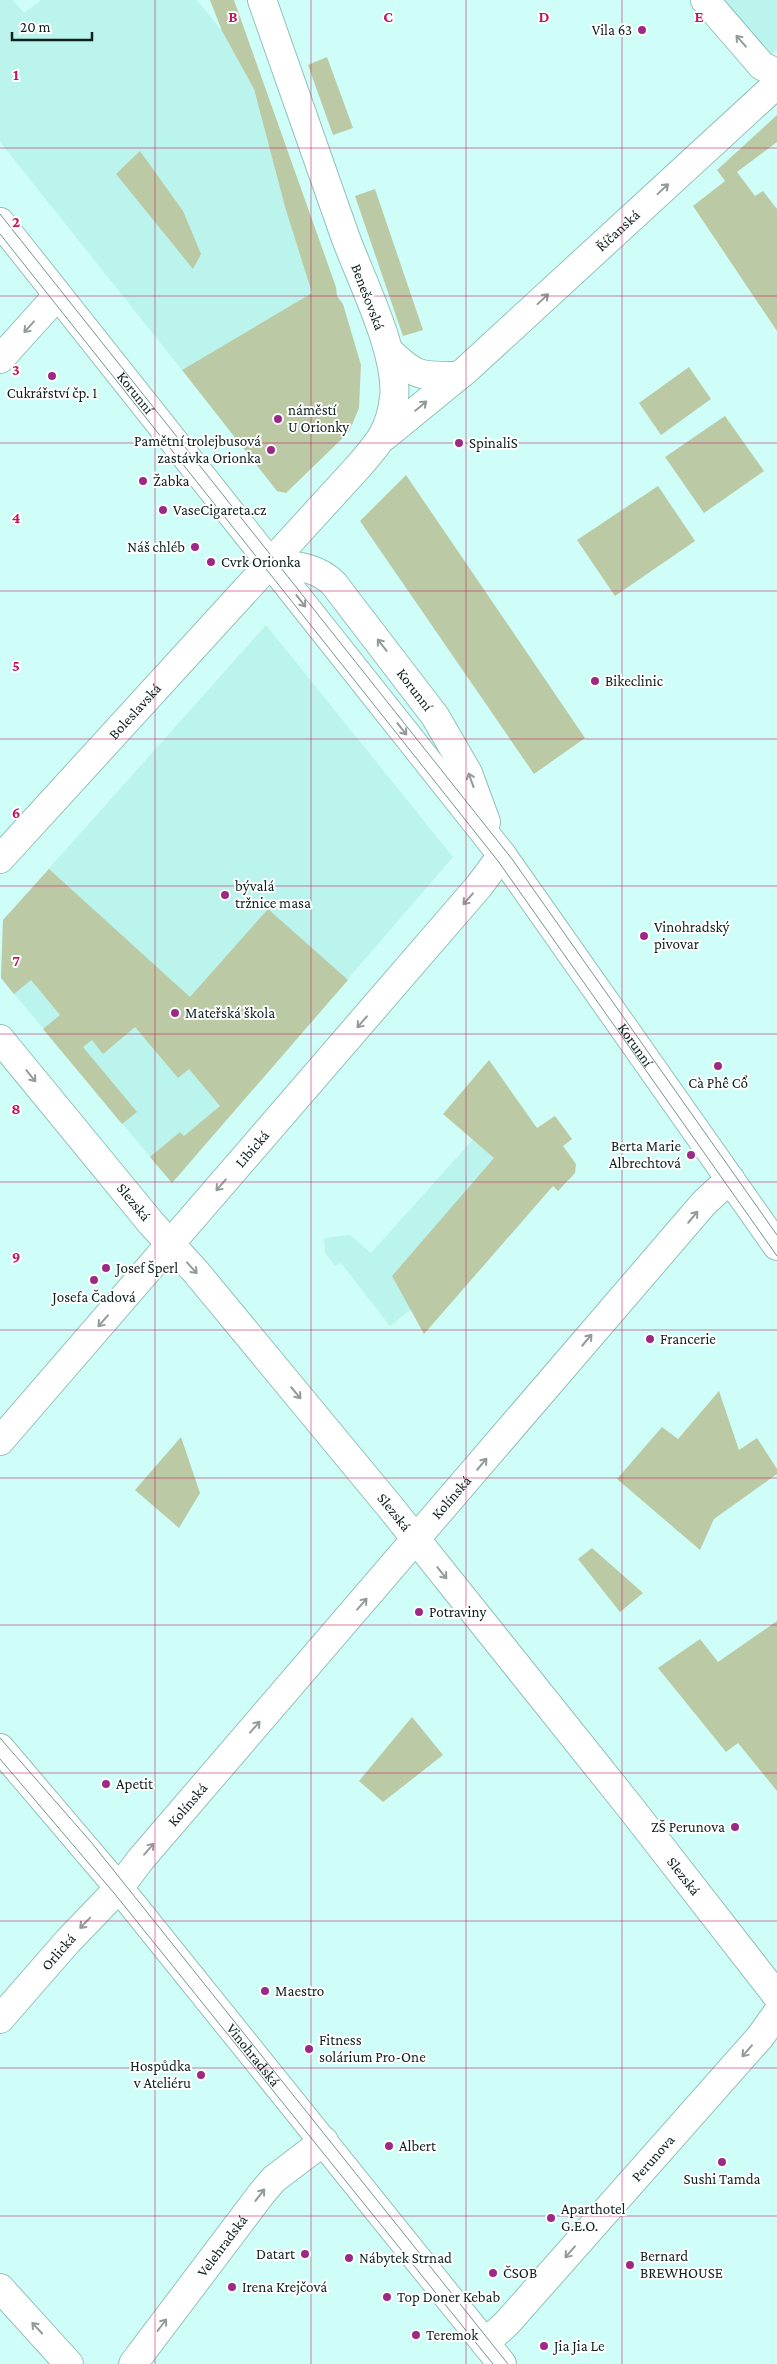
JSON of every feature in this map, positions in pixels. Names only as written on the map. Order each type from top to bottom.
[{"type":"street","name":"Benešovská","points":[[262,0],[346,238],[389,351],[394,376],[394,398],[384,437],[270,563]]},
{"type":"street","points":[[705,0],[762,66],[777,73]]},
{"type":"street","name":"Říčanská","points":[[384,437],[458,376],[777,84]]},
{"type":"street","name":"Korunní","points":[[0,222],[497,849],[777,1246]]},
{"type":"street","points":[[0,358],[57,296]]},
{"type":"street","points":[[389,351],[409,371],[428,376],[458,376]]},
{"type":"street","name":"Korunní","points":[[270,563],[316,570],[327,576],[334,584],[416,689],[453,744],[468,773],[497,849]]},
{"type":"street","name":"Boleslavská","points":[[0,860],[270,563]]},
{"type":"street","name":"Libická","points":[[0,1441],[479,886],[497,849]]},
{"type":"street","name":"Slezská","points":[[0,1039],[170,1244],[196,1272],[416,1541],[630,1807],[777,1996]]},
{"type":"street","name":"Kolínská","points":[[119,1888],[141,1859],[416,1541],[704,1203],[730,1179]]},
{"type":"street","name":"Vinohradská","points":[[0,1748],[119,1888],[324,2141],[493,2354]]},
{"type":"street","name":"Orlická","points":[[0,2019],[68,1941],[119,1888]]},
{"type":"street","name":"Perunova","points":[[493,2354],[507,2323],[760,2037],[777,2013]]},
{"type":"street","name":"Velehradská","points":[[133,2364],[268,2186],[296,2161],[324,2141]]},
{"type":"street","points":[[0,2288],[70,2364]]},
{"type":"shaded area","points":[[0,0],[13,0],[24,13],[41,0],[197,0],[222,31],[254,89],[285,207],[312,293],[182,370],[0,142]]},
{"type":"shaded area","points":[[718,0],[777,0],[777,49],[769,57]]},
{"type":"shaded area","points":[[266,625],[453,857],[172,1183],[1,978],[3,920]]},
{"type":"shaded area","points":[[477,1135],[499,1155],[414,1307],[390,1326],[341,1263],[335,1266],[325,1253],[324,1238],[350,1235],[371,1253]]},
{"type":"green space","name":"náměstí U Orionky","points":[[210,0],[234,0],[336,287],[337,296],[343,304],[361,365],[359,408],[349,432],[286,493],[277,491],[182,370],[312,293],[285,207],[254,89],[222,31]]},
{"type":"green space","points":[[327,57],[353,128],[333,135],[308,65]]},
{"type":"green space","points":[[777,115],[777,142],[737,172],[755,196],[763,191],[777,209],[777,331],[693,206],[725,181],[717,170]]},
{"type":"green space","points":[[140,151],[183,211],[201,254],[193,269],[116,174]]},
{"type":"green space","points":[[375,189],[423,330],[403,336],[355,196]]},
{"type":"green space","points":[[689,367],[711,399],[661,435],[639,403]]},
{"type":"green space","points":[[725,416],[764,471],[704,513],[665,457]]},
{"type":"green space","points":[[406,475],[585,738],[534,774],[360,521]]},
{"type":"green space","points":[[658,486],[695,541],[615,596],[577,540]]},
{"type":"green space","name":"Mateřská škola","points":[[49,869],[190,997],[268,909],[348,980],[172,1183],[150,1157],[180,1132],[184,1136],[220,1106],[189,1069],[178,1078],[135,1027],[103,1054],[92,1040],[83,1047],[137,1112],[122,1124],[43,1029],[60,1015],[31,980],[14,994],[1,978],[3,920]]},
{"type":"green space","points":[[489,1060],[537,1128],[555,1116],[572,1139],[563,1146],[576,1164],[575,1173],[558,1191],[553,1186],[424,1334],[392,1276],[494,1158],[443,1114]]},
{"type":"green space","points":[[719,1391],[739,1450],[757,1438],[777,1469],[777,1474],[714,1519],[700,1550],[617,1479],[662,1427],[678,1439]]},
{"type":"green space","points":[[181,1437],[200,1493],[179,1528],[135,1490]]},
{"type":"green space","points":[[592,1548],[643,1593],[620,1612],[578,1559]]},
{"type":"green space","points":[[777,1621],[777,1791],[738,1743],[726,1752],[658,1668],[700,1639],[718,1662]]},
{"type":"green space","points":[[412,1717],[443,1755],[383,1802],[359,1781]]},
{"type":"tram line","points":[[0,214],[512,859],[777,1235]]},
{"type":"tram line","points":[[0,234],[498,861],[777,1256]]},
{"type":"tram line","points":[[0,1738],[91,1842],[508,2364]]},
{"type":"tram line","points":[[0,1759],[114,1893],[493,2364]]},
{"type":"place","name":"Vila 63","points":[[642,30]]},
{"type":"place","name":"Cukrářství čp. 1","points":[[52,376]]},
{"type":"place","name":"náměstí U Orionky","points":[[278,419]]},
{"type":"place","name":"SpinaliS","points":[[459,443]]},
{"type":"place","name":"Pamětní trolejbusová zastávka Orionka","points":[[271,450]]},
{"type":"place","name":"Žabka","points":[[143,481]]},
{"type":"place","name":"VaseCigareta.cz","points":[[163,510]]},
{"type":"place","name":"Náš chléb","points":[[195,547]]},
{"type":"place","name":"Cvrk Orionka","points":[[211,562]]},
{"type":"place","name":"Bikeclinic","points":[[595,681]]},
{"type":"place","name":"bývalá tržnice masa","points":[[225,895]]},
{"type":"place","name":"Vinohradský pivovar","points":[[644,936]]},
{"type":"place","name":"Mateřská škola","points":[[175,1013]]},
{"type":"place","name":"Cà Phê Cổ","points":[[718,1066]]},
{"type":"place","name":"Berta Marie Albrechtová","points":[[691,1155]]},
{"type":"place","name":"Josef Šperl","points":[[106,1268]]},
{"type":"place","name":"Josefa Čadová","points":[[94,1280]]},
{"type":"place","name":"Francerie","points":[[650,1339]]},
{"type":"place","name":"Potraviny","points":[[419,1612]]},
{"type":"place","name":"Apetit","points":[[106,1784]]},
{"type":"place","name":"ZŠ Perunova","points":[[735,1827]]},
{"type":"place","name":"Maestro","points":[[265,1991]]},
{"type":"place","name":"Fitness solárium Pro-One","points":[[309,2049]]},
{"type":"place","name":"Hospůdka v Ateliéru","points":[[201,2075]]},
{"type":"place","name":"Albert","points":[[389,2146]]},
{"type":"place","name":"Sushi Tamda","points":[[722,2162]]},
{"type":"place","name":"Aparthotel G.E.O.","points":[[551,2218]]},
{"type":"place","name":"Datart","points":[[305,2254]]},
{"type":"place","name":"Nábytek Strnad","points":[[349,2258]]},
{"type":"place","name":"Bernard BREWHOUSE","points":[[630,2265]]},
{"type":"place","name":"ČSOB","points":[[493,2273]]},
{"type":"place","name":"Irena Krejčová","points":[[232,2287]]},
{"type":"place","name":"Top Doner Kebab","points":[[387,2297]]},
{"type":"place","name":"Teremok","points":[[416,2335]]},
{"type":"place","name":"Jia Jia Le","points":[[544,2346]]}]
